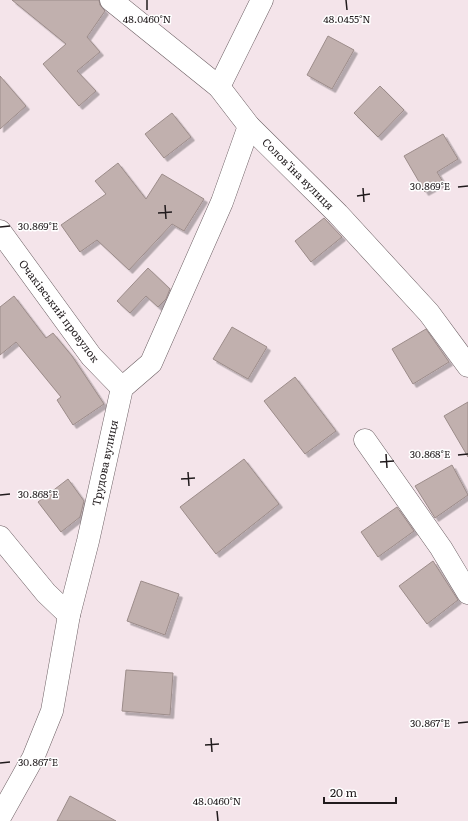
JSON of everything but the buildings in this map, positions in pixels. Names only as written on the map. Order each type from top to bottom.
[{"type":"street","name":"Солов'їна вулиця","points":[[111,0],[219,86],[249,126],[338,214],[424,307],[468,366]]},
{"type":"street","points":[[219,86],[262,0]]},
{"type":"street","points":[[122,388],[151,363],[222,202],[249,126]]},
{"type":"street","name":"Очаківський провулок","points":[[0,231],[91,356],[122,388]]},
{"type":"street","name":"Трудова вулиця","points":[[0,817],[32,758],[52,711],[69,615],[88,541],[122,388]]},
{"type":"street","points":[[365,440],[441,548],[468,593]]},
{"type":"street","points":[[0,536],[46,593],[69,615]]}]
